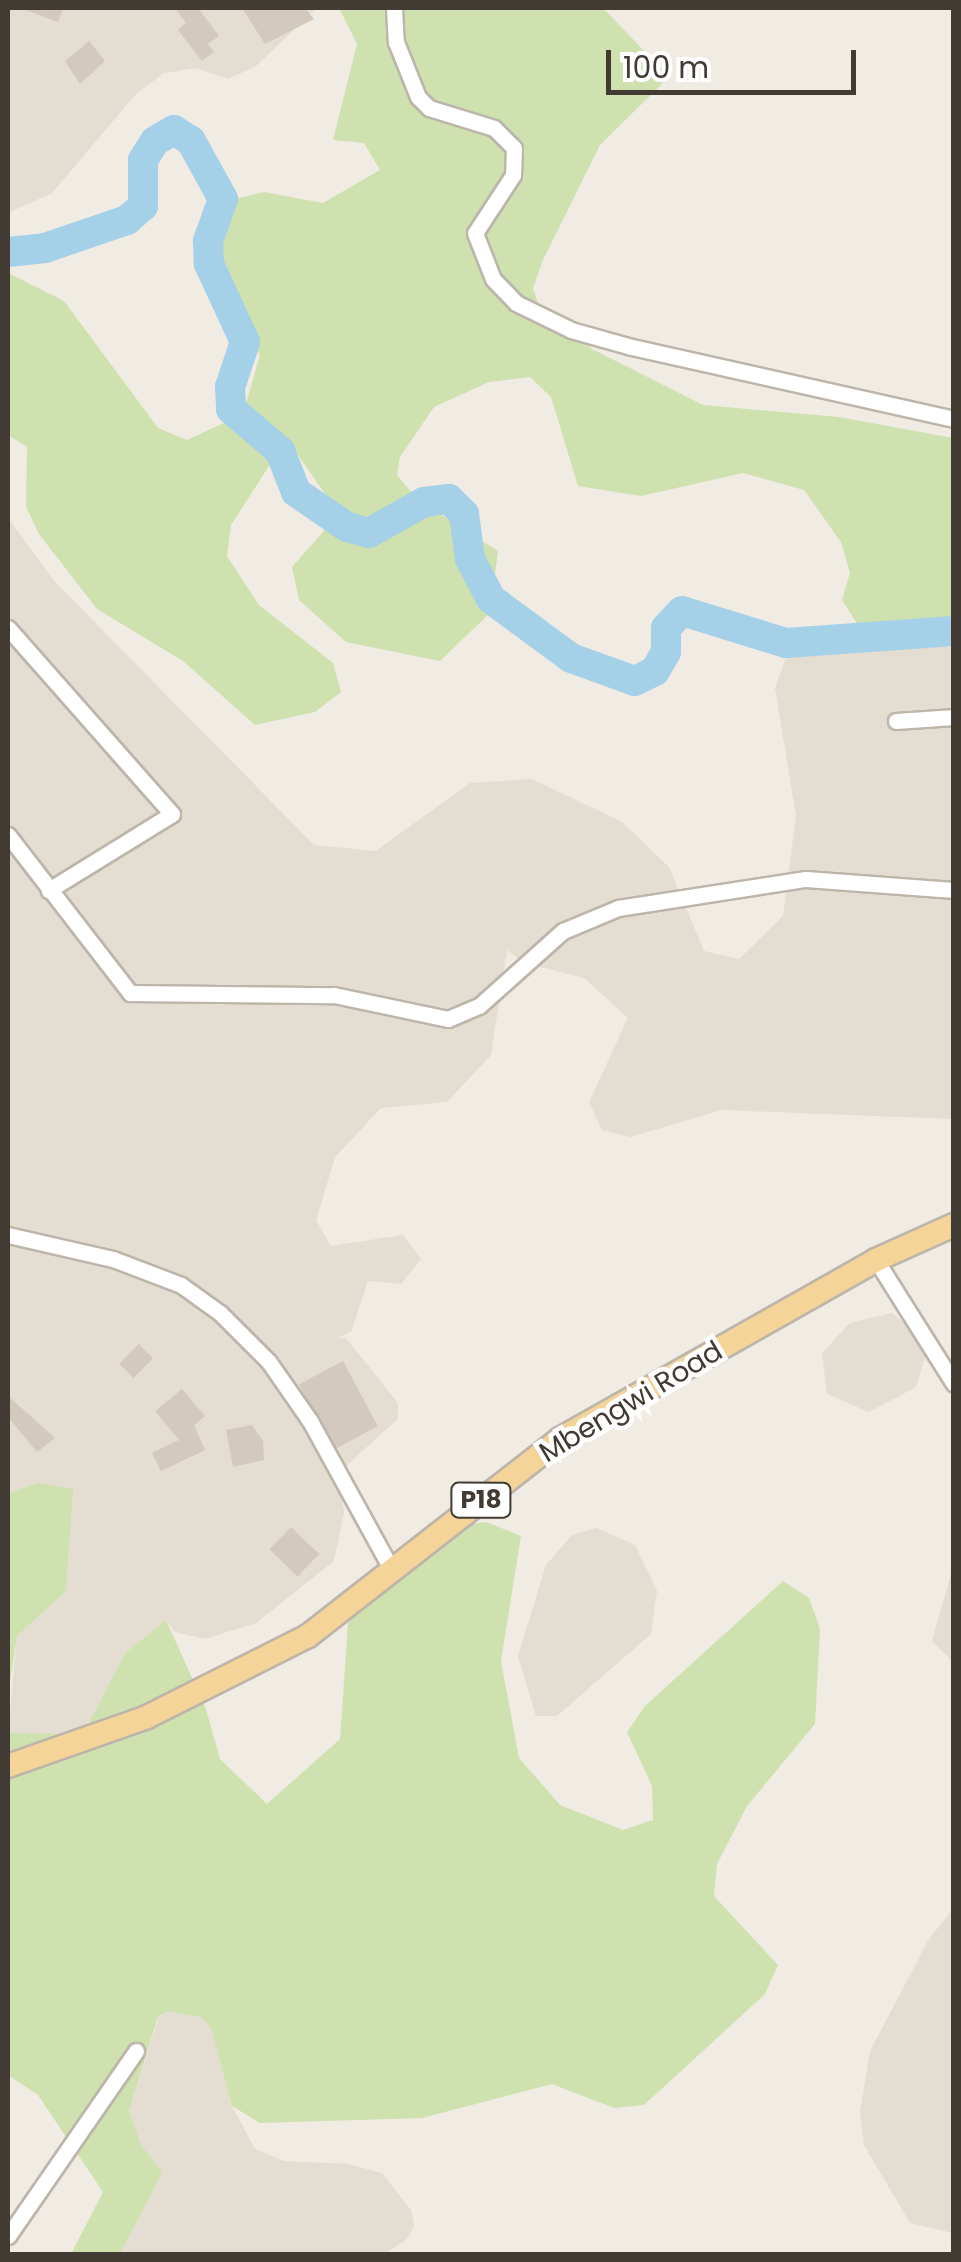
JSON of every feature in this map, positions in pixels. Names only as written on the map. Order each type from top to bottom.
[{"type":"main road","name":"Mbengwi Road","points":[[8,1766],[232,1680],[308,1636],[560,1439],[876,1260],[954,1225]]},
{"type":"street","points":[[394,8],[396,42],[418,97],[428,108],[494,128],[514,148],[513,175],[474,233],[493,279],[516,303],[571,330],[632,347],[954,419]]},
{"type":"street","points":[[8,628],[172,814],[49,890]]},
{"type":"street","points":[[896,721],[954,717]]},
{"type":"street","points":[[8,835],[130,993],[334,996],[448,1019],[479,1006],[564,930],[618,908],[806,879],[954,890]]},
{"type":"street","points":[[8,1236],[113,1260],[182,1285],[220,1313],[268,1362],[310,1422],[393,1572]]},
{"type":"street","points":[[876,1260],[954,1384]]},
{"type":"street","points":[[8,2236],[136,2051]]},
{"type":"shaded area","points":[[8,8],[317,8],[256,66],[228,79],[196,68],[164,73],[136,94],[52,193],[8,213]]},
{"type":"shaded area","points":[[8,518],[55,582],[314,845],[376,851],[470,783],[532,779],[622,822],[669,867],[704,951],[739,959],[783,916],[796,816],[775,688],[785,660],[809,642],[953,647],[953,1119],[722,1110],[630,1137],[602,1130],[589,1102],[628,1018],[584,978],[525,963],[507,950],[491,1055],[447,1102],[381,1108],[335,1157],[316,1220],[331,1246],[403,1235],[421,1259],[401,1284],[368,1281],[351,1332],[336,1338],[346,1338],[398,1403],[398,1419],[348,1464],[340,1485],[344,1512],[334,1561],[256,1623],[205,1639],[175,1632],[166,1620],[125,1653],[83,1734],[8,1733],[17,1636],[66,1591],[38,1483],[8,1493]]},
{"type":"shaded area","points":[[892,1313],[929,1343],[916,1387],[869,1412],[827,1394],[822,1353],[850,1323]]},
{"type":"shaded area","points":[[596,1528],[635,1545],[657,1591],[651,1634],[557,1716],[536,1716],[518,1656],[546,1565],[572,1535]]},
{"type":"shaded area","points":[[953,1567],[953,1662],[932,1641]]},
{"type":"shaded area","points":[[953,1909],[953,2233],[910,2223],[864,2145],[860,2112],[870,2051],[929,1939]]},
{"type":"shaded area","points":[[168,2010],[200,2017],[211,2028],[232,2106],[255,2149],[284,2161],[348,2164],[382,2173],[411,2210],[414,2226],[407,2239],[385,2254],[120,2254],[162,2173],[141,2144],[129,2111],[159,2017]]},
{"type":"green space","points":[[339,8],[603,8],[669,77],[600,145],[533,288],[542,315],[558,333],[571,330],[592,349],[703,405],[839,417],[953,438],[953,626],[858,625],[842,600],[850,573],[841,542],[804,490],[743,473],[641,496],[578,486],[551,397],[530,377],[489,382],[434,407],[400,457],[397,475],[418,500],[498,551],[490,613],[440,661],[346,642],[299,600],[292,567],[339,514],[296,452],[269,466],[231,525],[227,556],[259,605],[333,663],[341,692],[315,712],[255,725],[183,661],[97,609],[39,534],[26,507],[27,447],[8,435],[8,273],[64,301],[158,428],[187,440],[243,414],[260,355],[206,283],[200,253],[230,200],[264,192],[323,203],[380,170],[364,143],[333,140],[357,44]]},
{"type":"green space","points":[[38,1483],[73,1489],[66,1591],[17,1636],[8,1696],[8,1493]]},
{"type":"green space","points":[[486,1522],[521,1536],[501,1661],[519,1758],[560,1805],[623,1830],[653,1820],[652,1786],[627,1732],[645,1706],[783,1581],[809,1598],[820,1629],[815,1724],[747,1806],[717,1864],[714,1896],[778,1965],[765,1994],[644,2105],[614,2108],[552,2084],[422,2118],[260,2123],[232,2106],[211,2028],[200,2017],[168,2011],[158,2017],[129,2111],[141,2144],[162,2173],[120,2254],[71,2254],[103,2192],[38,2095],[8,2075],[8,1733],[83,1734],[125,1653],[166,1620],[206,1709],[220,1759],[267,1804],[340,1739],[348,1624],[387,1558],[438,1529]]},
{"type":"building","points":[[20,8],[63,8],[58,22]]},
{"type":"building","points":[[175,8],[198,8],[219,36],[208,44],[214,52],[202,61],[178,30],[186,23]]},
{"type":"building","points":[[242,8],[305,8],[314,19],[265,44]]},
{"type":"building","points":[[89,41],[105,61],[80,84],[65,61]]},
{"type":"building","points":[[139,1344],[153,1358],[133,1378],[119,1364]]},
{"type":"building","points":[[343,1361],[378,1426],[334,1450],[299,1384]]},
{"type":"building","points":[[182,1389],[205,1416],[194,1425],[205,1450],[161,1471],[152,1453],[179,1440],[155,1411]]},
{"type":"building","points":[[8,1396],[55,1438],[37,1452],[8,1417]]},
{"type":"building","points":[[252,1425],[263,1441],[264,1460],[233,1467],[226,1430]]},
{"type":"building","points":[[291,1527],[319,1554],[298,1576],[269,1549]]},
{"type":"waterway","points":[[8,252],[45,248],[127,220],[143,206],[143,160],[155,141],[174,130],[191,141],[223,199],[208,241],[209,264],[245,342],[230,387],[231,409],[280,451],[296,492],[347,527],[369,533],[424,502],[449,499],[464,514],[470,559],[491,599],[571,658],[635,681],[655,671],[666,652],[666,628],[682,611],[786,643],[954,631]]}]
